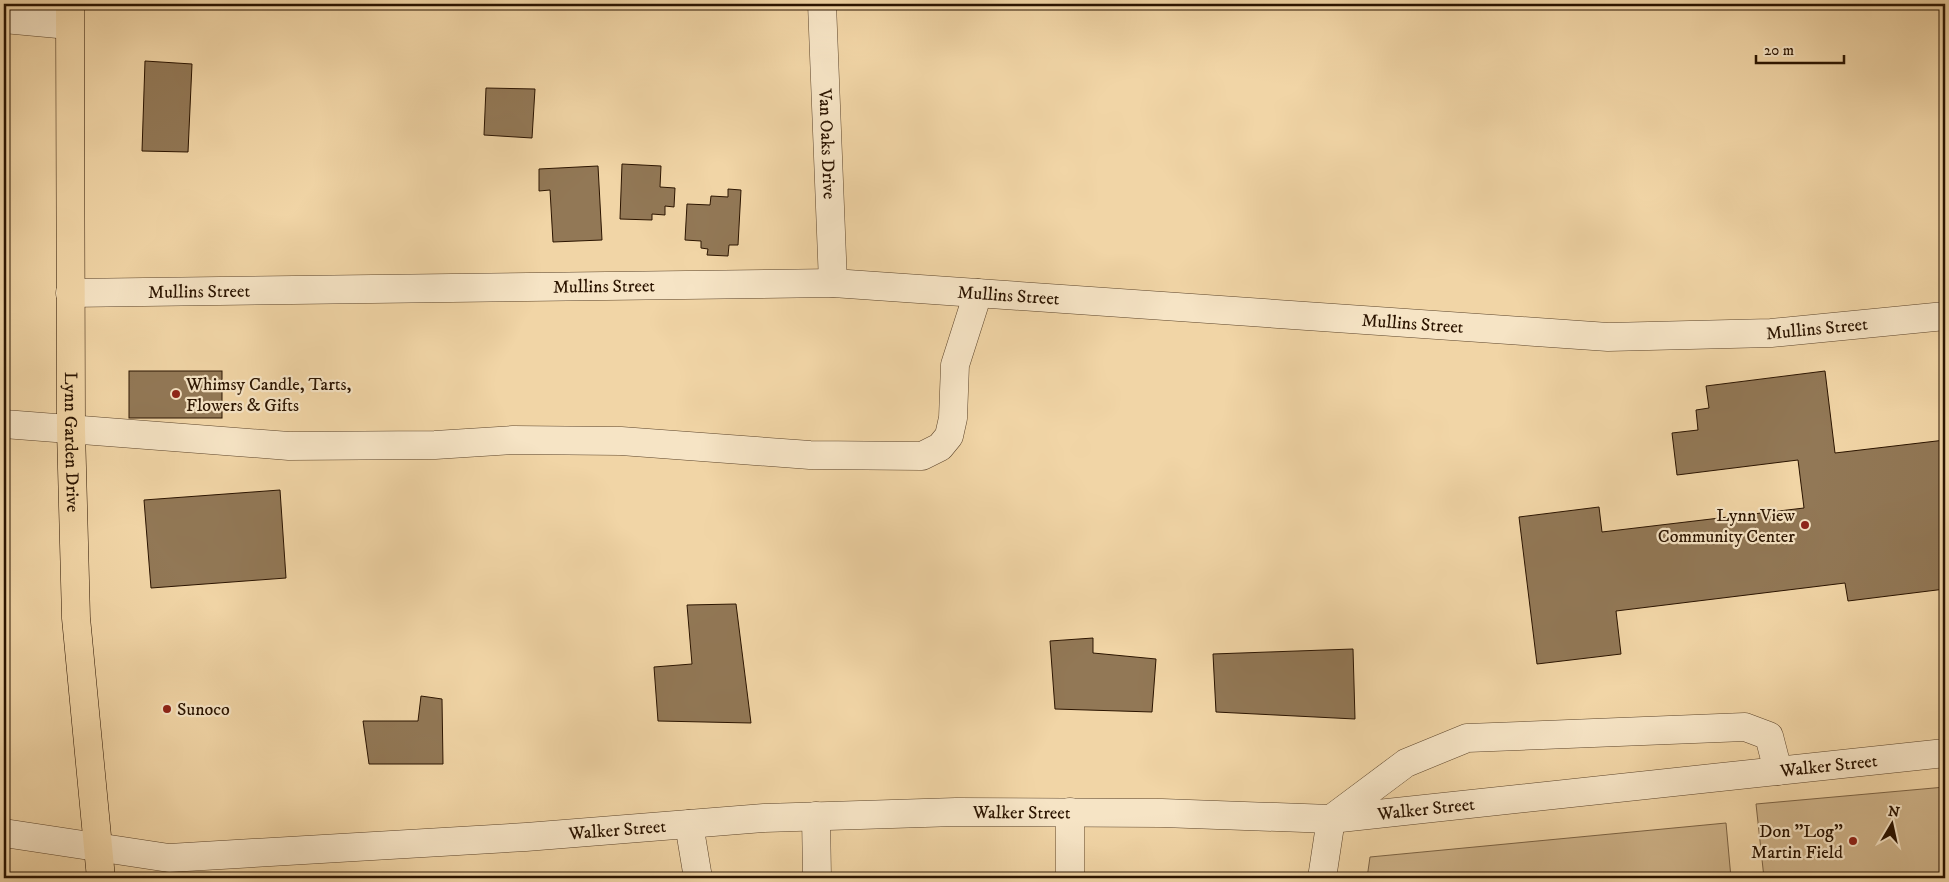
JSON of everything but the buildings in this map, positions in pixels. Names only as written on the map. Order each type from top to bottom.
[{"type":"main road","name":"Lynn Garden Drive","points":[[70,14],[71,430],[76,618],[101,878]]},
{"type":"street","name":"Van Oaks Drive","points":[[822,4],[834,283]]},
{"type":"street","points":[[4,20],[70,14]]},
{"type":"street","name":"Mullins Street","points":[[70,292],[834,283],[1608,337],[1771,333],[1945,316]]},
{"type":"street","points":[[4,424],[289,446],[435,445],[513,440],[621,440],[810,455],[922,456],[940,447],[949,436],[953,418],[955,364],[978,293]]},
{"type":"street","points":[[1322,878],[1330,819],[1406,763],[1467,738],[1745,727],[1769,736],[1778,771]]},
{"type":"street","name":"Walker Street","points":[[4,833],[169,858],[526,837],[764,818],[816,816],[956,812],[1070,812],[1330,819],[1945,754]]},
{"type":"street","points":[[1070,812],[1070,878]]},
{"type":"street","points":[[816,816],[817,878]]},
{"type":"street","points":[[689,824],[698,878]]},
{"type":"shaded area","name":"Don \"Log\" Martin Field","points":[[1945,787],[1945,878],[1764,878],[1756,804]]},
{"type":"shaded area","points":[[1726,823],[1731,878],[1367,878],[1370,857]]},
{"type":"place","name":"Whimsy Candle, Tarts, Flowers & Gifts","points":[[176,394]]},
{"type":"place","name":"Lynn View Community Center","points":[[1805,525]]},
{"type":"place","name":"Sunoco","points":[[167,709]]},
{"type":"place","name":"Don \"Log\" Martin Field","points":[[1853,841]]}]
